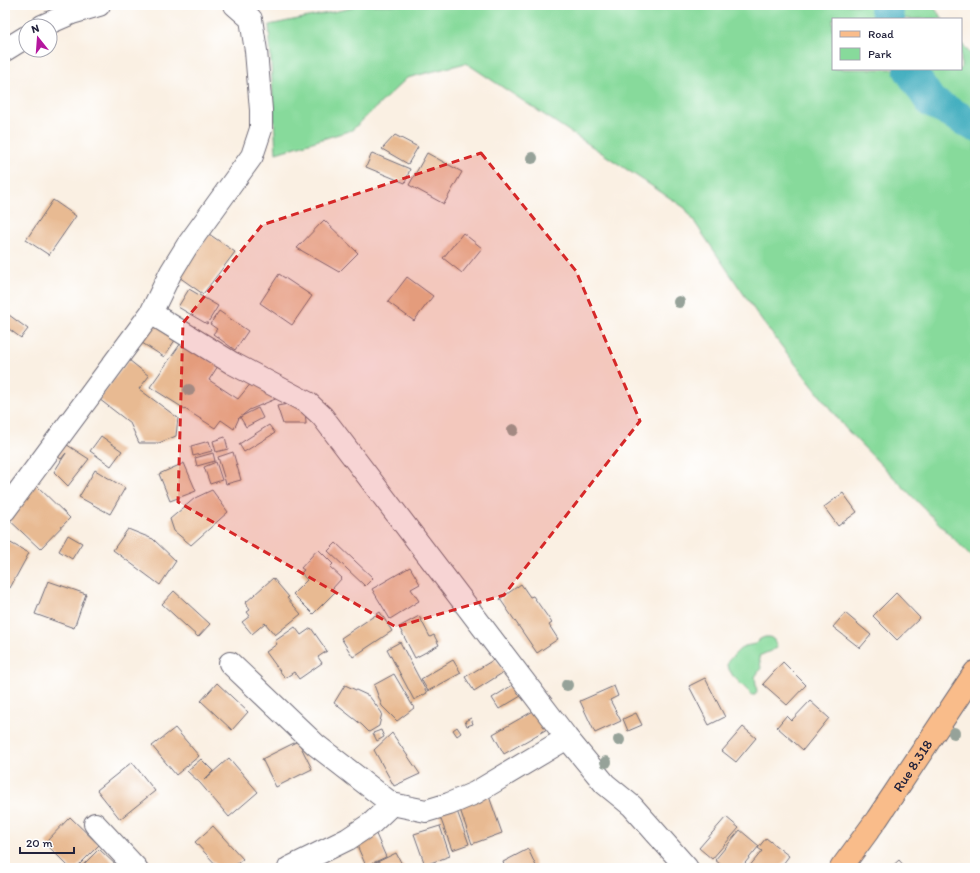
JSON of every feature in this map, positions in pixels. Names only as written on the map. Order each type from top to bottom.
[{"type":"main road","name":"Rue 8.318","points":[[844,863],[877,819],[975,672]]},
{"type":"street","points":[[58,19],[99,5]]},
{"type":"street","points":[[5,510],[152,313],[171,272],[187,246],[252,156],[261,130],[261,110],[256,51],[251,19],[235,5]]},
{"type":"street","points":[[5,50],[18,42]]},
{"type":"street","points":[[152,313],[232,364],[308,403],[322,416],[567,738],[605,784],[632,806],[687,868]]},
{"type":"street","points":[[230,663],[316,745],[392,804],[426,811],[449,804],[475,793],[567,738]]},
{"type":"street","points":[[290,868],[348,839],[372,823],[392,804]]},
{"type":"street","points":[[95,824],[136,868]]},
{"type":"highlighted area","points":[[481,153],[576,271],[640,421],[504,595],[396,627],[178,502],[183,323],[262,225]]},
{"type":"green space","points":[[355,5],[932,5],[942,18],[832,18],[832,70],[962,70],[962,43],[975,60],[975,560],[846,429],[762,321],[685,208],[466,63],[407,78],[352,130],[276,153],[269,25],[352,8]]},
{"type":"green space","points":[[770,637],[774,640],[777,648],[759,656],[761,668],[755,677],[757,692],[755,695],[752,695],[733,676],[727,666],[728,661],[745,646],[755,644],[760,639]]},
{"type":"building","points":[[395,135],[418,147],[408,164],[382,149]]},
{"type":"building","points":[[372,153],[410,169],[405,183],[366,167]]},
{"type":"building","points":[[427,153],[462,172],[444,204],[409,185]]},
{"type":"building","points":[[53,200],[76,216],[49,255],[26,240]]},
{"type":"building","points":[[324,220],[358,253],[339,272],[297,248]]},
{"type":"building","points":[[463,233],[482,248],[462,273],[443,258]]},
{"type":"building","points":[[209,234],[235,252],[203,294],[179,277]]},
{"type":"building","points":[[279,274],[312,296],[292,325],[260,303]]},
{"type":"building","points":[[407,277],[433,296],[414,321],[388,302]]},
{"type":"building","points":[[189,289],[218,306],[207,324],[178,307]]},
{"type":"building","points":[[219,311],[248,331],[235,350],[213,334],[217,329],[210,324]]},
{"type":"building","points":[[5,312],[28,329],[21,338],[5,326]]},
{"type":"building","points":[[154,318],[179,334],[164,357],[139,341]]},
{"type":"building","points":[[181,343],[218,366],[209,380],[238,399],[252,382],[285,395],[249,410],[239,418],[234,429],[221,420],[215,428],[150,387]]},
{"type":"building","points":[[129,360],[149,376],[139,389],[178,418],[176,436],[159,443],[139,443],[130,423],[99,399]]},
{"type":"building","points":[[294,403],[305,406],[306,424],[283,424],[277,406]]},
{"type":"building","points":[[258,408],[263,418],[246,427],[240,417]]},
{"type":"building","points":[[269,425],[275,433],[244,452],[239,444]]},
{"type":"building","points":[[101,436],[122,451],[111,466],[90,451]]},
{"type":"building","points":[[225,437],[228,449],[216,452],[213,441]]},
{"type":"building","points":[[61,441],[89,459],[68,486],[54,472],[66,453],[61,459],[53,453]]},
{"type":"building","points":[[209,441],[212,451],[193,456],[191,446]]},
{"type":"building","points":[[233,452],[241,480],[226,484],[218,457]]},
{"type":"building","points":[[213,453],[215,461],[197,466],[195,458]]},
{"type":"building","points":[[216,462],[222,480],[210,484],[204,467]]},
{"type":"building","points":[[184,463],[196,491],[170,501],[159,474]]},
{"type":"building","points":[[95,470],[125,488],[110,514],[79,497]]},
{"type":"building","points":[[35,484],[70,518],[40,549],[5,516]]},
{"type":"building","points":[[212,490],[228,512],[191,545],[174,531],[170,519],[195,498]]},
{"type":"building","points":[[843,493],[857,512],[838,526],[824,507]]},
{"type":"building","points":[[128,529],[153,539],[176,561],[160,585],[113,550]]},
{"type":"building","points":[[68,535],[82,543],[72,559],[59,551]]},
{"type":"building","points":[[5,540],[29,553],[10,588],[5,585]]},
{"type":"building","points":[[336,543],[373,578],[365,586],[328,551]]},
{"type":"building","points":[[318,549],[333,564],[330,567],[342,578],[332,589],[335,592],[313,614],[293,594],[307,580],[301,573],[304,570],[301,568]]},
{"type":"building","points":[[410,567],[420,584],[411,589],[419,601],[390,619],[372,589]]},
{"type":"building","points":[[273,578],[289,597],[287,598],[301,614],[275,635],[265,623],[252,634],[242,622],[250,616],[247,612],[250,610],[245,603]]},
{"type":"building","points":[[48,581],[86,594],[74,628],[35,614]]},
{"type":"building","points":[[521,584],[530,597],[533,596],[552,623],[549,625],[558,639],[537,653],[500,599]]},
{"type":"building","points":[[174,591],[210,624],[198,637],[162,604]]},
{"type":"building","points":[[896,593],[920,618],[897,640],[873,616]]},
{"type":"building","points":[[380,612],[392,631],[353,657],[341,638]]},
{"type":"building","points":[[845,613],[871,635],[860,648],[833,627]]},
{"type":"building","points":[[419,616],[430,637],[434,635],[439,645],[415,658],[399,627]]},
{"type":"building","points":[[295,627],[301,635],[311,628],[327,651],[318,657],[322,663],[299,679],[294,672],[285,678],[266,652],[277,644],[275,641]]},
{"type":"building","points":[[400,642],[427,693],[414,700],[387,649]]},
{"type":"building","points":[[495,659],[504,672],[474,691],[465,677]]},
{"type":"building","points":[[453,660],[461,673],[428,691],[421,679]]},
{"type":"building","points":[[783,662],[806,685],[787,705],[763,684]]},
{"type":"building","points":[[394,674],[414,708],[397,721],[382,706],[374,685]]},
{"type":"building","points":[[705,678],[725,717],[709,725],[689,686]]},
{"type":"building","points":[[519,681],[526,693],[499,709],[492,698]]},
{"type":"building","points":[[217,683],[248,712],[232,730],[201,701]]},
{"type":"building","points":[[345,685],[369,696],[382,713],[379,726],[369,732],[334,703]]},
{"type":"building","points":[[614,686],[618,696],[610,700],[621,721],[595,733],[580,701]]},
{"type":"building","points":[[810,701],[829,718],[803,750],[777,727],[786,716],[791,721]]},
{"type":"building","points":[[535,710],[547,729],[504,754],[493,734]]},
{"type":"building","points":[[636,713],[642,725],[628,731],[623,719]]},
{"type":"building","points":[[471,718],[473,724],[467,726],[465,721]]},
{"type":"building","points":[[457,727],[461,733],[457,736],[453,730]]},
{"type":"building","points":[[743,727],[756,738],[736,762],[722,751]]},
{"type":"building","points":[[175,728],[199,756],[176,775],[152,746]]},
{"type":"building","points":[[381,730],[384,737],[377,741],[373,733]]},
{"type":"building","points":[[392,733],[420,774],[394,786],[374,750]]},
{"type":"building","points":[[298,741],[312,769],[276,787],[262,759]]},
{"type":"building","points":[[229,758],[258,792],[229,817],[200,783],[187,771],[201,759],[213,771],[204,780]]},
{"type":"building","points":[[132,762],[155,791],[120,819],[97,790]]},
{"type":"building","points":[[485,785],[502,833],[472,844],[455,795]]},
{"type":"building","points":[[452,797],[469,844],[452,850],[435,803]]},
{"type":"building","points":[[70,817],[99,845],[76,868],[70,868],[45,843]]},
{"type":"building","points":[[726,817],[739,828],[712,859],[699,848]]},
{"type":"building","points":[[213,826],[243,859],[232,868],[219,868],[195,842]]},
{"type":"building","points":[[440,826],[450,856],[425,865],[414,834]]},
{"type":"building","points":[[740,830],[759,846],[741,868],[725,868],[715,860]]},
{"type":"building","points":[[375,832],[386,857],[366,866],[355,841]]},
{"type":"building","points":[[766,838],[789,856],[780,868],[748,868],[762,851],[758,848]]},
{"type":"building","points":[[99,849],[119,868],[80,868]]},
{"type":"building","points":[[528,849],[537,868],[505,868],[503,862]]},
{"type":"building","points":[[396,853],[404,868],[373,868],[371,865]]},
{"type":"building","points":[[899,860],[906,868],[890,868]]},
{"type":"waterway","points":[[885,5],[889,18]]},
{"type":"waterway","points":[[910,70],[931,102],[975,126]]}]
